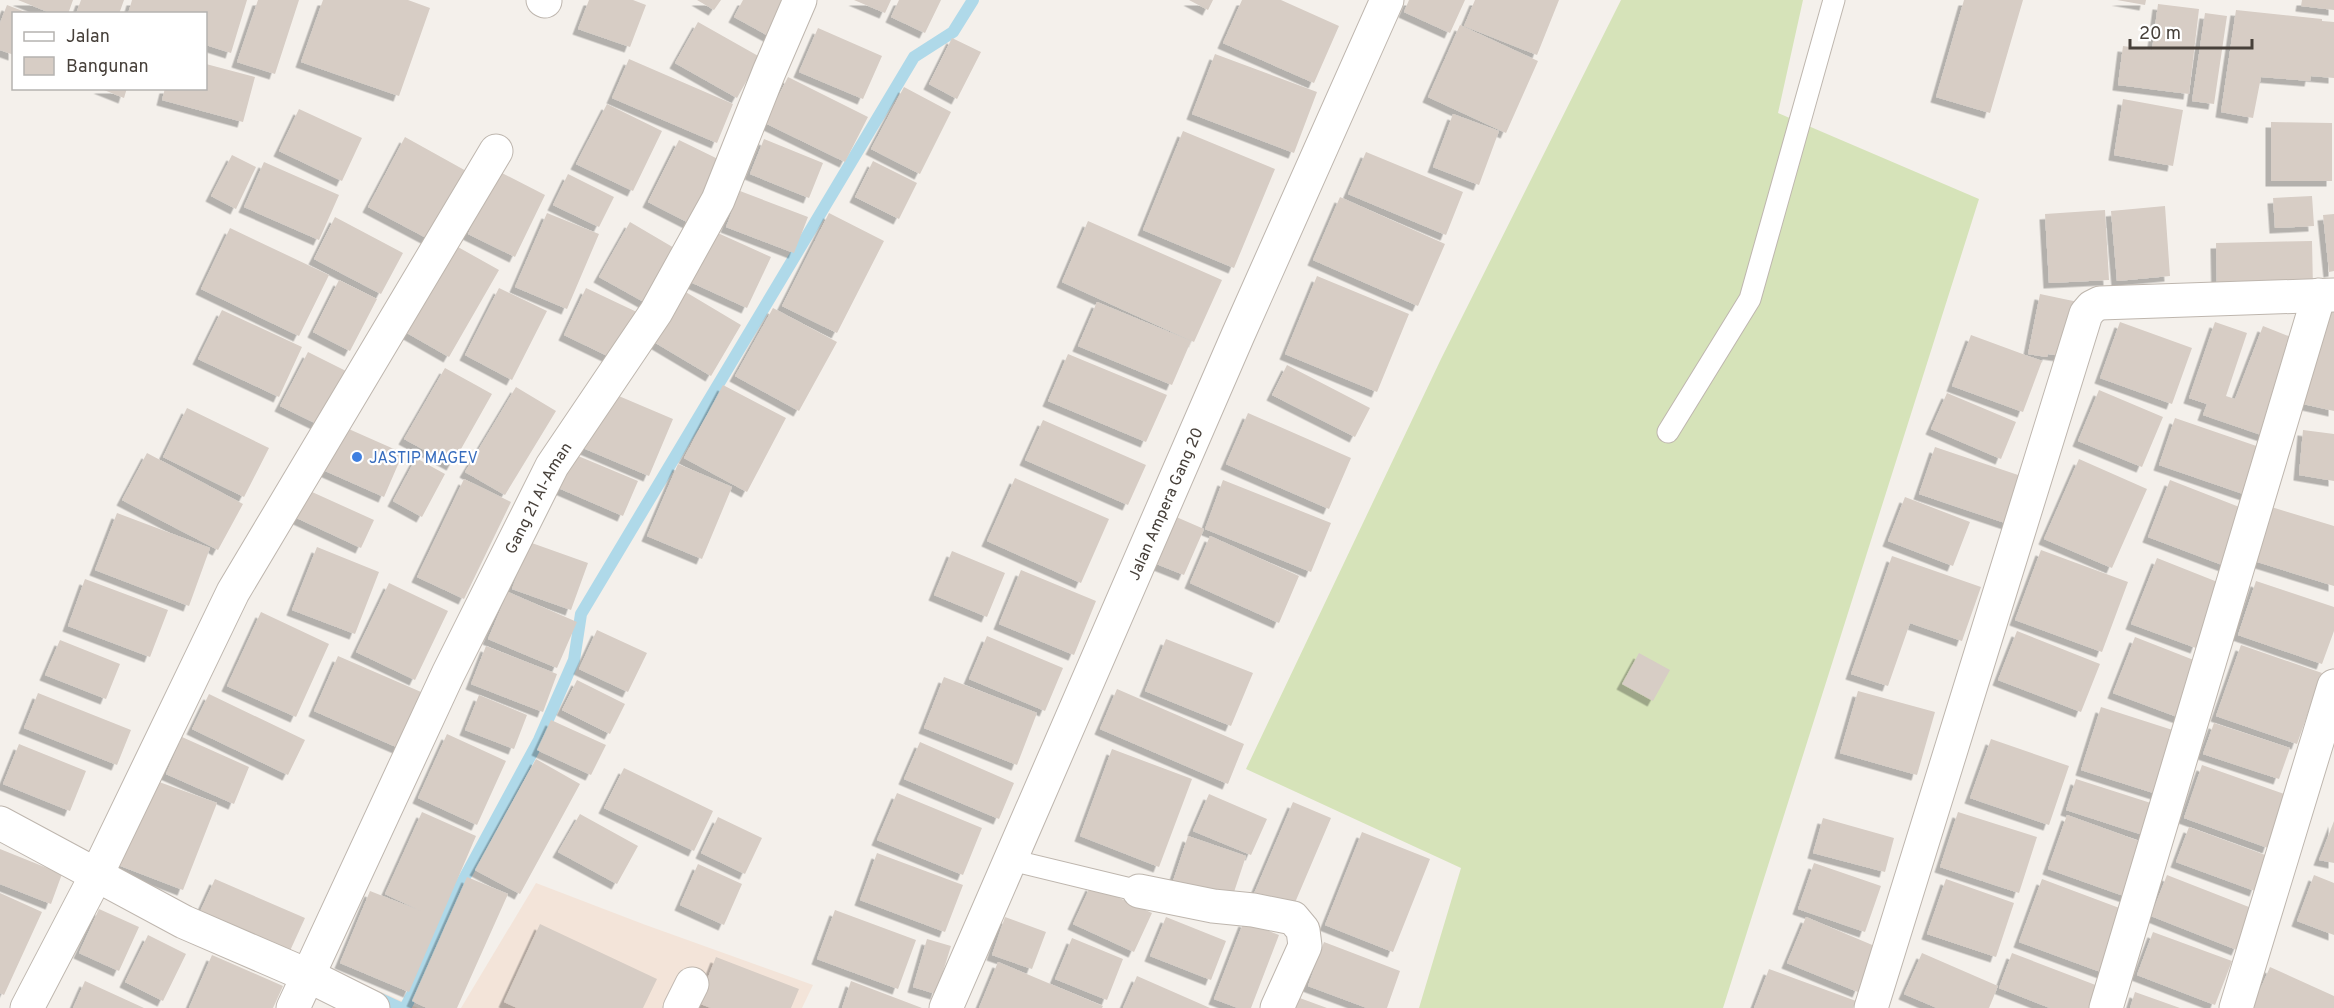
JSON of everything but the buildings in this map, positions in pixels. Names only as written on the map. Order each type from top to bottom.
[{"type":"street","name":"Gang 21 Al-Aman","points":[[293,1008],[448,674],[552,466],[656,312],[718,200],[800,0]]},
{"type":"street","name":"Jalan Ampera Gang 20","points":[[946,1008],[1238,335],[1387,0]]},
{"type":"street","points":[[27,1008],[101,865],[247,568],[496,150]]},
{"type":"street","points":[[1872,1008],[2086,314],[2100,303],[2326,295],[2106,1008]]},
{"type":"street","points":[[2236,1008],[2334,686]]},
{"type":"street","points":[[0,823],[101,865],[184,922],[311,971],[373,1008]]},
{"type":"street","points":[[1139,891],[1213,906],[1253,910],[1293,918],[1303,930],[1305,946],[1277,1008]]},
{"type":"lane","points":[[1668,432],[1750,299],[1834,0]]},
{"type":"lane","points":[[1011,860],[1139,891]]},
{"type":"shaded area","points":[[536,883],[813,985],[802,1008],[461,1008]]},
{"type":"shaded area","points":[[324,967],[418,1008],[362,1008]]},
{"type":"green space","points":[[1621,0],[1803,0],[1778,113],[1979,199],[1723,1008],[1419,1008],[1461,868],[1246,769],[1441,359]]},
{"type":"waterway","points":[[405,1008],[416,987],[440,923],[539,740],[574,660],[581,614],[914,57],[953,32],[973,0]]},
{"type":"waterway","points":[[374,996],[400,1008]]},
{"type":"place","name":"JASTIP MAGEV","points":[[357,457]]}]
